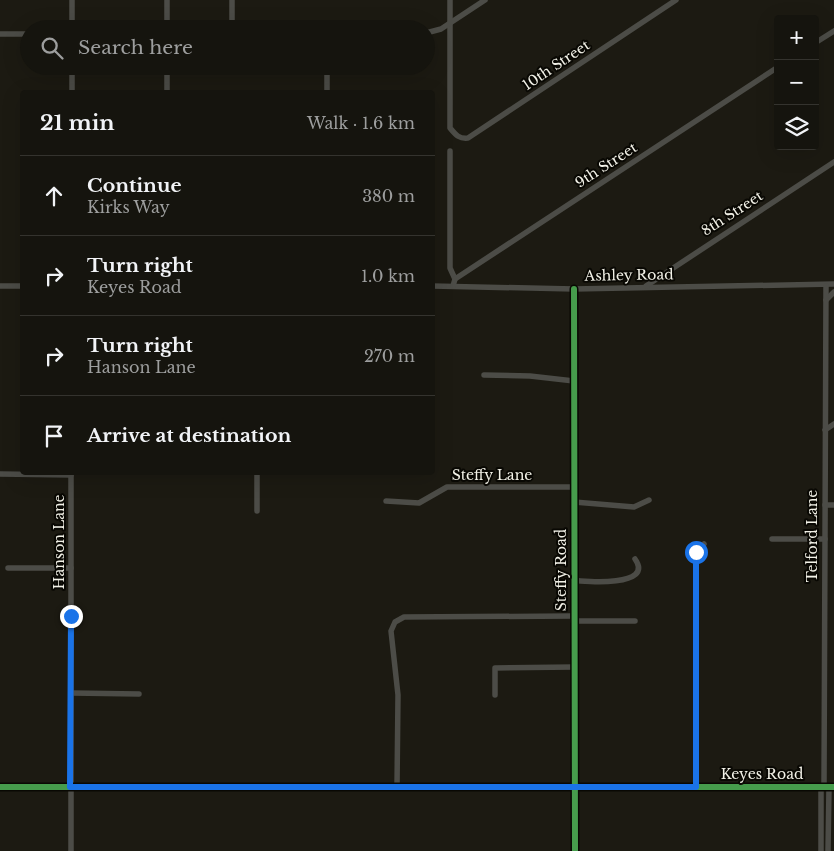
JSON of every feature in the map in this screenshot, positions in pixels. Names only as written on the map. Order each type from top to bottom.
[{"type":"street","points":[[72,0],[72,20]]},
{"type":"street","points":[[167,0],[167,20]]},
{"type":"street","points":[[232,0],[232,20]]},
{"type":"street","points":[[450,0],[450,23]]},
{"type":"street","points":[[435,31],[441,29],[485,0]]},
{"type":"street","name":"10th Street","points":[[450,23],[450,128],[457,136],[468,138],[676,0]]},
{"type":"street","points":[[819,40],[834,31]]},
{"type":"street","points":[[0,34],[20,34]]},
{"type":"street","name":"9th Street","points":[[456,279],[774,70]]},
{"type":"street","points":[[72,75],[72,90]]},
{"type":"street","points":[[166,90],[167,75]]},
{"type":"street","points":[[327,75],[327,90]]},
{"type":"street","points":[[450,151],[450,268],[456,279],[453,286]]},
{"type":"street","name":"8th Street","points":[[645,287],[834,162]]},
{"type":"street","name":"Ashley Road","points":[[435,286],[574,288],[826,286],[834,284]]},
{"type":"street","points":[[0,286],[20,286]]},
{"type":"street","name":"Telford Lane","points":[[826,286],[825,539],[827,787],[831,837],[828,851]]},
{"type":"street","name":"Steffy Road","points":[[574,288],[573,619],[575,851]]},
{"type":"street","points":[[826,300],[834,292]]},
{"type":"street","points":[[484,375],[530,376],[574,381]]},
{"type":"street","points":[[825,430],[834,424]]},
{"type":"street","points":[[0,474],[20,474]]},
{"type":"street","name":"Hanson Lane","points":[[71,475],[71,851]]},
{"type":"street","points":[[257,475],[257,511]]},
{"type":"street","name":"Steffy Lane","points":[[386,501],[419,503],[447,487],[574,487]]},
{"type":"street","points":[[574,502],[634,507],[649,500]]},
{"type":"street","points":[[825,506],[834,506]]},
{"type":"street","points":[[772,539],[825,539]]},
{"type":"street","points":[[696,787],[696,552],[704,544]]},
{"type":"street","points":[[573,580],[606,582],[630,578],[636,574],[638,565],[635,559]]},
{"type":"street","points":[[8,568],[71,568]]},
{"type":"street","points":[[397,787],[398,695],[392,631],[395,622],[407,618],[635,621]]},
{"type":"street","points":[[495,695],[495,668],[574,667]]},
{"type":"street","points":[[71,693],[139,694]]},
{"type":"street","name":"Keyes Road","points":[[0,787],[827,787]]},
{"type":"street","name":"Telford Lane","points":[[821,851],[827,787]]},
{"type":"cycle path","points":[[574,289],[575,851]]},
{"type":"cycle path","points":[[0,787],[834,787]]},
{"type":"route","points":[[71,616],[70,787],[696,787],[696,552]]}]
